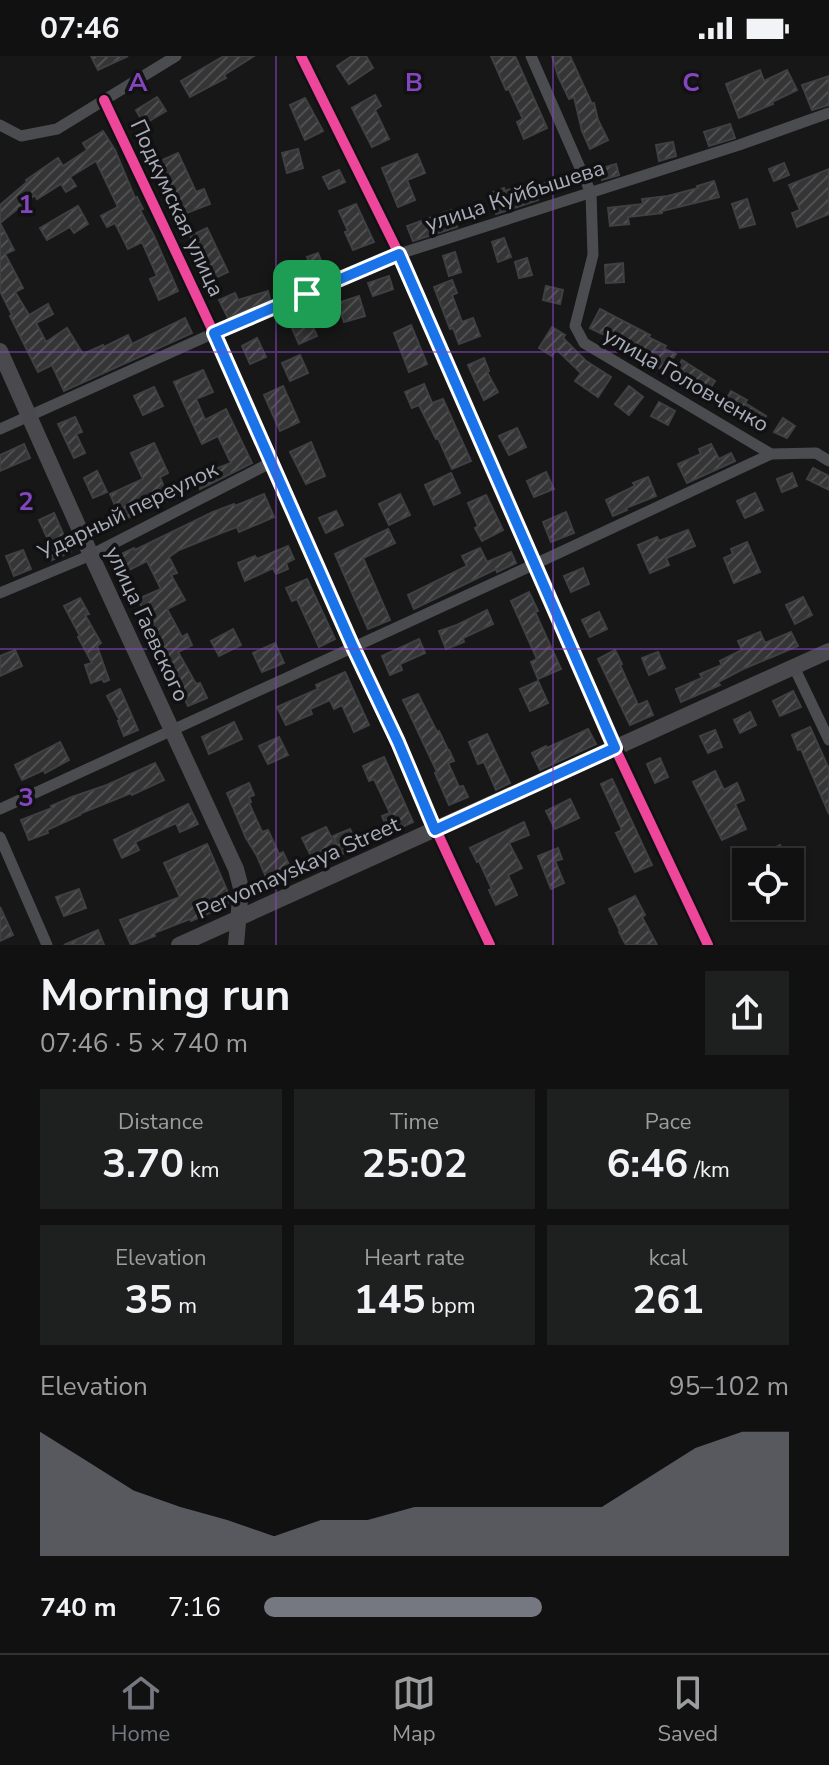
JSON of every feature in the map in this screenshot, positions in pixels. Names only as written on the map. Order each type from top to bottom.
[{"type":"main road","name":"улица Гаевского","points":[[0,351],[236,869],[241,888],[236,945]]},
{"type":"main road","name":"Pervomayskaya Street","points":[[179,945],[829,651]]},
{"type":"street","points":[[0,125],[21,136],[57,129],[176,56]]},
{"type":"street","points":[[301,56],[399,254],[615,748],[708,945]]},
{"type":"street","name":"улица Головченко","points":[[531,56],[591,193],[593,255],[575,326],[584,343],[771,454],[816,453],[829,461]]},
{"type":"street","name":"Подкумская улица","points":[[104,100],[214,333],[435,830],[490,945]]},
{"type":"street","name":"улица Куйбышева","points":[[0,429],[399,254],[829,113]]},
{"type":"street","points":[[0,809],[771,454]]},
{"type":"street","name":"Ударный переулок","points":[[0,593],[91,555],[272,462]]},
{"type":"street","points":[[794,667],[829,740]]},
{"type":"street","points":[[0,837],[47,945]]},
{"type":"building","points":[[91,56],[128,56],[98,70]]},
{"type":"building","points":[[224,56],[254,56],[224,75],[226,78],[190,97],[181,81]]},
{"type":"building","points":[[352,56],[366,56],[373,68],[349,84],[337,66]]},
{"type":"building","points":[[491,56],[515,56],[547,128],[524,139],[517,122],[523,119]]},
{"type":"building","points":[[552,56],[570,56],[594,103],[608,140],[590,149],[574,97],[569,99]]},
{"type":"building","points":[[760,70],[764,81],[787,70],[797,90],[739,118],[726,84]]},
{"type":"building","points":[[829,76],[829,105],[812,110],[802,85]]},
{"type":"building","points":[[375,95],[381,106],[375,110],[389,139],[372,147],[352,108]]},
{"type":"building","points":[[157,97],[166,111],[144,124],[136,110]]},
{"type":"building","points":[[305,98],[323,131],[305,140],[290,105]]},
{"type":"building","points":[[730,124],[735,138],[709,146],[704,132]]},
{"type":"building","points":[[103,131],[143,209],[140,210],[178,291],[159,300],[150,279],[157,276],[142,242],[128,249],[115,223],[107,227],[101,216],[118,207],[96,161],[70,177],[76,186],[66,192],[61,184],[37,199],[35,195],[0,223],[0,205],[26,180],[58,158],[63,166],[87,150],[83,143]]},
{"type":"building","points":[[673,142],[676,156],[659,161],[656,145]]},
{"type":"building","points":[[298,149],[303,168],[287,173],[282,153]]},
{"type":"building","points":[[178,153],[196,192],[204,189],[210,204],[184,214],[160,161]]},
{"type":"building","points":[[417,154],[425,173],[407,180],[415,200],[398,207],[382,168]]},
{"type":"building","points":[[784,163],[789,175],[774,181],[769,169]]},
{"type":"building","points":[[616,164],[619,175],[602,180],[599,169]]},
{"type":"building","points":[[829,169],[829,214],[797,227],[792,213],[800,210],[789,185]]},
{"type":"building","points":[[339,170],[345,182],[329,189],[323,177]]},
{"type":"building","points":[[564,178],[566,185],[537,196],[538,200],[496,214],[488,194],[504,188],[505,191],[522,185],[523,189]]},
{"type":"building","points":[[714,181],[719,197],[662,213],[628,217],[629,224],[610,226],[608,208],[643,204],[642,199],[668,196]]},
{"type":"building","points":[[747,199],[755,224],[740,228],[732,204]]},
{"type":"building","points":[[356,204],[374,242],[353,250],[339,211]]},
{"type":"building","points":[[78,206],[88,224],[74,233],[70,227],[47,240],[40,228]]},
{"type":"building","points":[[451,210],[457,227],[413,241],[407,226]]},
{"type":"building","points":[[0,223],[14,250],[5,254],[23,288],[15,292],[29,315],[48,304],[53,314],[36,323],[46,342],[67,328],[83,354],[128,335],[132,344],[185,318],[192,333],[64,391],[52,365],[38,372],[0,291]]},
{"type":"building","points":[[207,228],[228,272],[211,280],[190,236]]},
{"type":"building","points":[[504,238],[511,257],[498,262],[492,242]]},
{"type":"building","points":[[455,252],[461,272],[449,276],[443,256]]},
{"type":"building","points":[[318,253],[327,276],[305,285],[299,268],[310,264],[307,257]]},
{"type":"building","points":[[527,258],[532,275],[519,278],[515,262]]},
{"type":"building","points":[[623,263],[624,282],[606,283],[605,265]]},
{"type":"building","points":[[389,276],[393,289],[373,296],[368,283]]},
{"type":"building","points":[[452,280],[457,293],[452,295],[462,322],[473,318],[480,336],[459,344],[434,287]]},
{"type":"building","points":[[546,286],[563,290],[560,304],[543,300]]},
{"type":"building","points":[[268,291],[270,300],[228,318],[219,300],[235,293],[238,300]]},
{"type":"building","points":[[359,296],[365,316],[344,322],[338,303]]},
{"type":"building","points":[[600,309],[650,335],[648,337],[666,346],[664,349],[676,354],[664,371],[619,342],[590,328]]},
{"type":"building","points":[[309,318],[317,336],[299,344],[291,326]]},
{"type":"building","points":[[411,325],[427,364],[409,372],[394,333]]},
{"type":"building","points":[[552,327],[565,335],[563,338],[586,361],[611,377],[598,397],[575,381],[581,373],[556,349],[552,356],[539,348]]},
{"type":"building","points":[[257,338],[266,357],[250,364],[242,346]]},
{"type":"building","points":[[300,355],[308,373],[290,381],[282,363]]},
{"type":"building","points":[[484,358],[487,372],[498,392],[484,400],[468,365]]},
{"type":"building","points":[[682,360],[715,381],[705,396],[672,378]]},
{"type":"building","points":[[203,370],[213,392],[196,399],[205,420],[226,409],[252,463],[200,489],[196,476],[231,463],[218,436],[202,444],[174,382]]},
{"type":"building","points":[[424,384],[432,403],[443,399],[471,461],[452,469],[419,405],[412,408],[405,392]]},
{"type":"building","points":[[283,386],[299,422],[280,431],[264,395]]},
{"type":"building","points":[[629,386],[643,397],[629,415],[615,404]]},
{"type":"building","points":[[154,387],[163,406],[143,415],[134,396]]},
{"type":"building","points":[[731,391],[766,416],[760,426],[723,405]]},
{"type":"building","points":[[659,402],[675,411],[668,425],[651,416]]},
{"type":"building","points":[[75,417],[82,432],[76,434],[85,453],[74,458],[58,424]]},
{"type":"building","points":[[783,418],[795,426],[787,438],[774,432]]},
{"type":"building","points":[[517,428],[526,447],[509,455],[499,436]]},
{"type":"building","points":[[311,442],[325,476],[306,484],[290,452]]},
{"type":"building","points":[[154,443],[168,473],[160,477],[169,500],[122,521],[110,494],[143,479],[131,453]]},
{"type":"building","points":[[24,444],[30,458],[0,471],[0,455]]},
{"type":"building","points":[[711,444],[719,459],[731,453],[735,461],[687,483],[678,464],[701,454],[699,449]]},
{"type":"building","points":[[813,468],[829,476],[829,490],[807,479]]},
{"type":"building","points":[[97,471],[107,492],[93,498],[84,478]]},
{"type":"building","points":[[546,472],[554,489],[534,497],[527,481]]},
{"type":"building","points":[[451,473],[460,493],[434,505],[425,485]]},
{"type":"building","points":[[792,473],[797,486],[782,492],[777,479]]},
{"type":"building","points":[[648,477],[656,496],[613,516],[606,500]]},
{"type":"building","points":[[755,493],[763,510],[745,518],[737,501]]},
{"type":"building","points":[[264,494],[274,517],[239,532],[237,527],[221,533],[169,557],[177,573],[171,575],[185,600],[167,609],[182,637],[187,634],[192,645],[178,652],[207,698],[188,706],[138,599],[161,589],[147,561],[125,572],[117,556],[213,512]]},
{"type":"building","points":[[400,494],[410,515],[389,525],[379,504]]},
{"type":"building","points":[[486,495],[503,530],[482,541],[468,503]]},
{"type":"building","points":[[336,511],[343,525],[326,533],[319,518]]},
{"type":"building","points":[[566,512],[574,533],[551,542],[543,522]]},
{"type":"building","points":[[54,513],[71,552],[52,560],[46,548],[51,546],[39,520]]},
{"type":"building","points":[[388,529],[395,543],[363,558],[390,620],[368,629],[335,554]]},
{"type":"building","points":[[688,530],[695,546],[666,558],[669,565],[650,573],[638,545]]},
{"type":"building","points":[[747,542],[760,572],[734,583],[724,558],[733,554],[731,549]]},
{"type":"building","points":[[288,546],[294,559],[286,563],[288,569],[276,574],[273,568],[245,581],[238,563]]},
{"type":"building","points":[[480,548],[487,562],[511,552],[516,563],[497,572],[496,569],[414,609],[408,595],[467,566],[462,556]]},
{"type":"building","points":[[23,550],[31,569],[14,576],[6,556]]},
{"type":"building","points":[[583,568],[589,584],[571,592],[564,576]]},
{"type":"building","points":[[307,579],[335,639],[319,647],[297,599],[292,601],[286,588]]},
{"type":"building","points":[[529,592],[561,669],[538,679],[531,662],[537,659],[511,601]]},
{"type":"building","points":[[803,597],[812,615],[795,624],[786,605]]},
{"type":"building","points":[[80,598],[89,614],[85,615],[101,643],[97,646],[109,680],[104,682],[102,679],[91,683],[85,665],[92,663],[64,606]]},
{"type":"building","points":[[487,610],[493,624],[446,649],[439,631]]},
{"type":"building","points":[[599,612],[607,629],[590,637],[582,620]]},
{"type":"building","points":[[233,629],[241,645],[219,656],[211,641]]},
{"type":"building","points":[[760,632],[765,643],[791,632],[798,646],[743,669],[718,682],[720,685],[681,702],[676,689],[722,665],[720,661],[742,650],[738,641]]},
{"type":"building","points":[[419,639],[425,653],[400,664],[402,670],[390,675],[382,656]]},
{"type":"building","points":[[275,643],[284,663],[262,672],[253,653]]},
{"type":"building","points":[[15,650],[22,666],[0,676],[0,656]]},
{"type":"building","points":[[615,650],[638,705],[647,701],[653,715],[630,725],[598,659]]},
{"type":"building","points":[[658,652],[665,668],[649,675],[642,658]]},
{"type":"building","points":[[345,672],[369,725],[354,732],[342,705],[334,709],[330,700],[310,709],[312,714],[286,725],[277,707],[318,689],[316,685]]},
{"type":"building","points":[[538,681],[548,703],[530,711],[520,689]]},
{"type":"building","points":[[120,689],[138,730],[124,736],[107,696]]},
{"type":"building","points":[[793,691],[801,707],[780,716],[773,701]]},
{"type":"building","points":[[418,694],[454,761],[448,763],[459,787],[463,786],[468,797],[449,805],[403,700]]},
{"type":"building","points":[[750,712],[756,725],[740,733],[734,720]]},
{"type":"building","points":[[234,722],[242,739],[209,754],[202,737]]},
{"type":"building","points":[[810,727],[829,769],[829,814],[792,735]]},
{"type":"building","points":[[588,729],[596,744],[540,770],[532,753]]},
{"type":"building","points":[[715,730],[722,747],[708,753],[700,736]]},
{"type":"building","points":[[487,734],[510,783],[496,790],[484,762],[478,764],[469,742]]},
{"type":"building","points":[[279,737],[288,755],[268,764],[259,746]]},
{"type":"building","points":[[60,742],[69,760],[45,773],[44,770],[22,780],[15,765]]},
{"type":"building","points":[[384,757],[413,822],[389,833],[382,816],[390,813],[374,779],[369,781],[363,766]]},
{"type":"building","points":[[660,758],[668,777],[655,783],[647,764]]},
{"type":"building","points":[[155,763],[164,780],[79,814],[47,830],[48,833],[29,840],[21,820]]},
{"type":"building","points":[[715,771],[724,790],[737,783],[744,800],[735,804],[746,829],[722,840],[693,782]]},
{"type":"building","points":[[612,779],[652,865],[635,872],[616,833],[622,830],[601,784]]},
{"type":"building","points":[[249,783],[254,795],[249,797],[249,803],[262,832],[268,830],[279,854],[283,852],[293,873],[269,884],[227,793]]},
{"type":"building","points":[[570,799],[579,818],[555,829],[546,811]]},
{"type":"building","points":[[188,804],[198,824],[180,832],[176,823],[135,842],[139,850],[122,858],[114,840]]},
{"type":"building","points":[[524,822],[529,835],[509,843],[522,868],[508,875],[517,895],[496,905],[489,890],[492,889],[470,848]]},
{"type":"building","points":[[326,827],[335,845],[311,856],[302,838]]},
{"type":"building","points":[[350,829],[358,847],[341,855],[333,836]]},
{"type":"building","points":[[207,844],[229,895],[228,905],[131,945],[120,920],[180,897],[164,863]]},
{"type":"building","points":[[558,848],[562,859],[555,861],[564,883],[551,889],[538,856]]},
{"type":"building","points":[[79,889],[86,908],[64,916],[56,897]]},
{"type":"building","points":[[635,896],[657,945],[626,945],[619,932],[609,909]]},
{"type":"building","points":[[0,907],[13,935],[0,941]]},
{"type":"building","points":[[98,930],[104,945],[64,945]]},
{"type":"cycle path","points":[[301,56],[399,254],[615,748],[708,945]]},
{"type":"cycle path","points":[[104,100],[232,372],[490,945]]},
{"type":"route","points":[[399,254],[615,748],[435,830],[214,333],[307,294],[399,254]]}]
